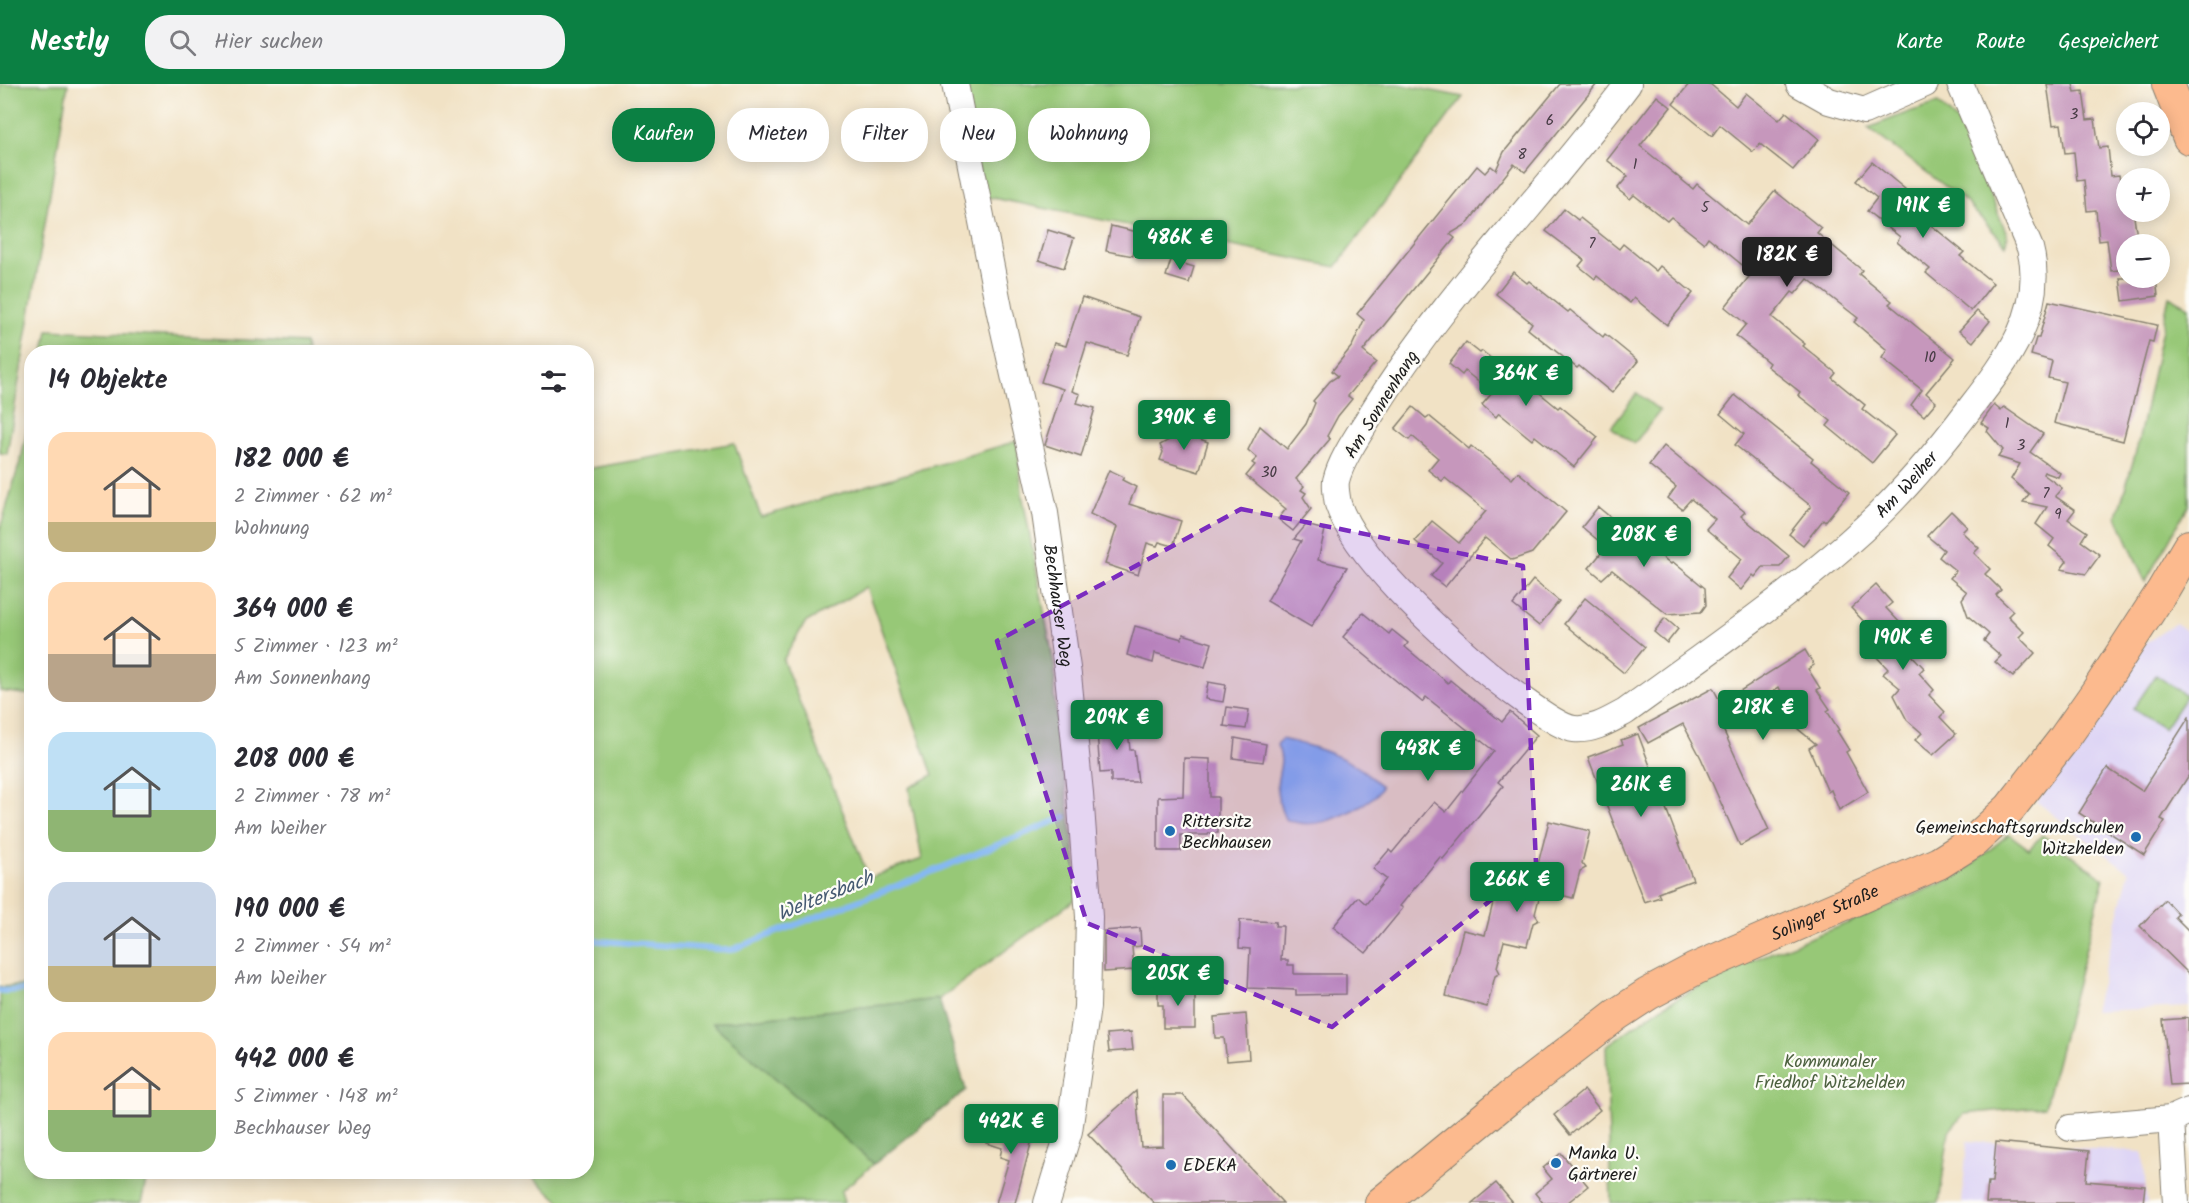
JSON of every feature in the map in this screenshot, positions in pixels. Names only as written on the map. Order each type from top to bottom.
[{"type":"main road","points":[[2168,84],[2189,138]]},
{"type":"main road","name":"Solinger Straße","points":[[1381,1203],[1510,1097],[1616,1015],[1648,994],[1695,969],[1939,863],[1974,841],[2010,808],[2063,740],[2186,560]]},
{"type":"street","name":"Bechhauser Weg","points":[[955,84],[1000,313],[1045,513],[1068,675],[1080,793],[1089,917],[1087,1007],[1070,1131],[1047,1203]]},
{"type":"street","name":"Am Sonnenhang","points":[[1539,712],[1480,667],[1437,628],[1381,569],[1352,532],[1338,503],[1336,482],[1349,452],[1395,375],[1445,309],[1628,84]]},
{"type":"street","points":[[1799,84],[1829,101],[1864,111],[1925,84]]},
{"type":"street","name":"Am Weiher","points":[[1539,712],[1573,729],[1598,726],[1625,712],[1779,600],[1851,540],[1922,469],[1998,371],[2026,321],[2034,291],[2034,265],[2030,248],[1960,84]]},
{"type":"street","points":[[2070,1128],[2180,1115],[2176,1203]]},
{"type":"highlighted area","points":[[1241,509],[1523,566],[1536,864],[1332,1027],[1087,923],[997,641]]},
{"type":"shaded area","name":"Gemeinschaftsgrundschulen Witzhelden","points":[[2176,623],[2189,634],[2189,1007],[2094,1011],[2129,872],[2037,802],[2146,643]]},
{"type":"shaded area","points":[[1967,1141],[2143,1152],[2147,1203],[1962,1203]]},
{"type":"green space","points":[[0,84],[68,84],[7,454],[0,453]]},
{"type":"green space","points":[[963,84],[1398,84],[1463,97],[1336,267],[983,196],[977,162],[1016,162],[1016,108],[967,108]]},
{"type":"green space","points":[[1938,103],[1960,124],[2007,234],[2006,245],[1966,202],[1868,128]]},
{"type":"green space","points":[[2169,296],[2189,307],[2189,505],[2145,582],[2117,516],[2137,448]]},
{"type":"green space","points":[[48,330],[305,343],[305,345],[45,345]]},
{"type":"green space","points":[[1637,393],[1660,411],[1634,444],[1611,427]]},
{"type":"green space","points":[[1017,441],[1022,493],[1055,670],[1054,696],[1080,896],[939,999],[713,1023],[874,1164],[841,1191],[844,1203],[562,1203],[535,1179],[594,1179],[594,468],[734,443],[761,517]],"holes":[[[866,587],[933,775],[909,788],[922,859],[869,878],[783,660],[805,623]]]},
{"type":"green space","points":[[24,445],[24,694],[0,691],[0,529]]},
{"type":"green space","points":[[2156,675],[2186,696],[2164,729],[2133,709]]},
{"type":"green space","name":"Kommunaler Friedhof Witzhelden","points":[[2009,834],[2029,849],[2042,835],[2104,878],[2045,1106],[1964,1114],[1949,1131],[1939,1203],[1611,1203],[1606,1046],[1665,1005],[1745,963],[1871,914],[1959,875]]},
{"type":"green space","points":[[24,985],[24,1179],[146,1179],[141,1203],[0,1203],[0,987]]},
{"type":"green space","points":[[939,999],[966,1090],[874,1164],[712,1023]]},
{"type":"water","points":[[1281,739],[1322,750],[1348,761],[1371,777],[1381,787],[1380,790],[1374,797],[1336,818],[1306,824],[1285,819],[1277,791],[1281,762],[1277,745]]},
{"type":"building","points":[[1560,84],[1597,84],[1525,172],[1514,164],[1467,224],[1450,234],[1455,238],[1363,351],[1376,362],[1348,396],[1352,399],[1338,416],[1327,436],[1330,439],[1296,479],[1304,486],[1301,490],[1306,493],[1303,497],[1311,509],[1293,531],[1278,519],[1286,509],[1246,476],[1255,465],[1252,463],[1257,458],[1248,450],[1260,426],[1287,449],[1306,424],[1315,403],[1313,401],[1330,381],[1338,376],[1332,371],[1352,346],[1364,320],[1357,314],[1477,166],[1485,173],[1491,166],[1496,170],[1504,152]]},
{"type":"building","points":[[1689,84],[1710,84],[1736,106],[1746,93],[1779,120],[1786,112],[1819,139],[1793,170],[1760,144],[1753,152],[1720,125],[1712,136],[1673,104]]},
{"type":"building","points":[[2047,84],[2073,84],[2075,92],[2083,91],[2087,120],[2095,119],[2099,148],[2108,147],[2111,176],[2116,175],[2116,222],[2135,222],[2137,234],[2116,234],[2116,270],[2111,271],[2107,240],[2099,241],[2096,210],[2087,211],[2084,180],[2077,181],[2074,152],[2065,153],[2061,124],[2053,125]]},
{"type":"building","points":[[1657,96],[1671,107],[1640,146],[1693,189],[1697,184],[1747,225],[1775,191],[1821,228],[1817,233],[1862,270],[1859,274],[1892,301],[1889,304],[1955,358],[1926,393],[1936,402],[1924,416],[1911,405],[1922,390],[1882,358],[1887,350],[1854,322],[1858,318],[1808,279],[1795,294],[1792,292],[1772,317],[1836,373],[1832,378],[1865,405],[1862,409],[1895,435],[1872,463],[1827,426],[1831,421],[1798,395],[1800,392],[1767,366],[1769,363],[1736,336],[1746,324],[1725,307],[1752,273],[1708,237],[1704,243],[1671,217],[1667,221],[1634,195],[1630,199],[1617,189],[1628,176],[1607,160]]},
{"type":"building","points":[[1872,162],[1905,189],[1901,194],[1934,220],[1931,225],[1964,252],[1960,256],[1993,283],[1971,311],[1926,273],[1930,269],[1897,242],[1900,237],[1867,211],[1877,198],[1856,181]]},
{"type":"building","points":[[1564,209],[1578,220],[1580,218],[1619,249],[1623,244],[1656,271],[1660,266],[1693,293],[1667,325],[1634,298],[1630,303],[1597,276],[1595,279],[1579,266],[1584,260],[1546,231]]},
{"type":"building","points":[[1111,226],[1138,232],[1133,256],[1106,251]]},
{"type":"building","points":[[1048,230],[1074,238],[1064,268],[1039,260]]},
{"type":"building","points":[[1171,260],[1194,267],[1189,283],[1166,276]]},
{"type":"building","points":[[1513,272],[1527,283],[1529,281],[1568,312],[1570,310],[1603,337],[1605,334],[1638,361],[1612,393],[1528,329],[1532,323],[1496,294]]},
{"type":"building","points":[[2121,288],[2157,288],[2158,296],[2123,301]]},
{"type":"building","points":[[1082,297],[1140,317],[1127,355],[1087,343],[1072,391],[1080,394],[1077,403],[1095,408],[1081,457],[1045,445],[1063,389],[1041,382],[1054,343],[1066,346]]},
{"type":"building","points":[[2049,301],[2157,325],[2153,342],[2149,341],[2123,441],[2054,423],[2065,382],[2048,378],[2052,361],[2031,355],[2036,338],[2039,338]]},
{"type":"building","points":[[1977,311],[1990,321],[1973,342],[1959,331]]},
{"type":"building","points":[[1466,342],[1480,353],[1482,351],[1523,384],[1525,381],[1558,408],[1560,406],[1598,437],[1574,467],[1535,436],[1532,440],[1499,413],[1496,417],[1482,405],[1492,393],[1465,371],[1462,375],[1449,364]]},
{"type":"building","points":[[1735,395],[1813,458],[1811,461],[1849,492],[1803,545],[1789,534],[1811,506],[1735,445],[1744,434],[1720,414]]},
{"type":"building","points":[[1994,405],[2001,411],[2004,407],[2043,434],[2030,452],[2060,473],[2058,477],[2044,472],[2043,474],[2062,488],[2055,496],[2075,510],[2068,519],[2087,532],[2081,541],[2100,555],[2086,574],[2061,569],[2067,561],[2049,546],[2054,539],[2036,524],[2047,507],[2023,502],[2029,494],[2011,479],[2020,464],[1998,457],[2003,450],[1987,431],[1989,428],[1981,423]]},
{"type":"building","points":[[1413,407],[1426,418],[1429,416],[1469,449],[1471,446],[1512,479],[1518,472],[1566,512],[1532,553],[1512,560],[1485,538],[1445,587],[1431,576],[1442,563],[1415,541],[1432,521],[1459,543],[1486,511],[1445,478],[1442,481],[1428,470],[1438,458],[1412,436],[1409,440],[1395,429]]},
{"type":"building","points":[[1172,429],[1208,442],[1199,472],[1160,460],[1163,452],[1160,445],[1169,440]]},
{"type":"building","points":[[1664,446],[1745,512],[1741,516],[1789,556],[1780,567],[1763,567],[1741,590],[1727,578],[1742,559],[1706,529],[1715,519],[1691,499],[1682,509],[1668,498],[1676,487],[1649,465]]},
{"type":"building","points":[[1109,470],[1124,477],[1122,480],[1136,487],[1129,504],[1181,521],[1173,546],[1159,542],[1157,546],[1147,543],[1138,575],[1105,564],[1117,527],[1090,514]]},
{"type":"building","points":[[1598,507],[1637,539],[1638,537],[1671,564],[1673,562],[1705,588],[1706,605],[1701,612],[1667,614],[1612,570],[1602,579],[1589,568],[1606,547],[1582,527]]},
{"type":"building","points":[[1951,511],[1967,527],[1962,532],[1979,548],[1974,553],[1990,569],[1985,574],[2001,590],[1996,595],[2013,611],[2008,616],[2024,632],[2019,637],[2035,653],[2013,677],[1995,662],[2001,656],[1984,641],[1989,634],[1968,616],[1962,599],[1967,592],[1950,578],[1956,571],[1939,557],[1944,550],[1927,536]]},
{"type":"building","points":[[1306,525],[1325,530],[1318,560],[1347,567],[1311,627],[1267,601],[1301,541],[1294,539]]},
{"type":"building","points":[[1533,580],[1559,601],[1539,626],[1513,605]]},
{"type":"building","points":[[1876,585],[1892,603],[1886,608],[1902,625],[1897,629],[1913,646],[1908,651],[1924,668],[1919,673],[1934,690],[1929,695],[1945,712],[1940,717],[1956,734],[1933,755],[1915,740],[1922,733],[1907,720],[1894,695],[1900,688],[1883,674],[1888,669],[1872,652],[1878,647],[1862,630],[1867,625],[1851,608]]},
{"type":"building","points":[[1585,598],[1645,647],[1624,673],[1564,624]]},
{"type":"building","points":[[1363,613],[1389,634],[1392,630],[1408,643],[1405,647],[1448,683],[1450,680],[1502,722],[1510,712],[1537,735],[1498,782],[1503,786],[1443,859],[1440,857],[1400,906],[1403,908],[1366,953],[1333,927],[1358,897],[1366,904],[1386,879],[1373,869],[1389,850],[1392,853],[1434,802],[1446,812],[1494,751],[1426,697],[1422,702],[1343,637]]},
{"type":"building","points":[[1665,618],[1678,629],[1667,643],[1654,632]]},
{"type":"building","points":[[1135,626],[1182,639],[1183,634],[1212,643],[1205,667],[1155,653],[1153,663],[1127,655]]},
{"type":"building","points":[[1805,650],[1814,665],[1808,669],[1820,688],[1817,690],[1830,709],[1827,711],[1839,730],[1837,731],[1849,750],[1846,752],[1868,792],[1839,810],[1831,790],[1828,792],[1809,748],[1816,744],[1798,729],[1801,727],[1794,721],[1779,687],[1721,725],[1769,830],[1740,846],[1701,758],[1683,724],[1648,743],[1639,728],[1713,688],[1721,703]]},
{"type":"building","points":[[1208,682],[1226,685],[1223,702],[1205,699]]},
{"type":"building","points":[[1227,707],[1249,710],[1246,729],[1224,726]]},
{"type":"building","points":[[1103,716],[1127,719],[1130,750],[1134,750],[1138,782],[1111,782],[1111,772],[1100,773],[1097,731],[1104,730]]},
{"type":"building","points":[[2189,717],[2189,775],[2161,819],[2165,821],[2144,855],[2079,813],[2107,768],[2142,791]]},
{"type":"building","points":[[1638,734],[1693,880],[1658,893],[1660,897],[1644,902],[1588,757],[1623,744],[1621,740]]},
{"type":"building","points":[[1235,738],[1266,744],[1263,762],[1233,758]]},
{"type":"building","points":[[1184,758],[1210,759],[1210,797],[1218,797],[1218,833],[1181,835],[1181,851],[1158,851],[1158,797],[1183,796]]},
{"type":"building","points":[[1549,821],[1590,831],[1582,863],[1586,868],[1580,871],[1573,898],[1541,890],[1535,914],[1539,920],[1533,923],[1527,946],[1504,941],[1497,967],[1500,973],[1495,976],[1487,1007],[1446,996],[1463,930],[1485,935],[1499,879],[1532,887]]},
{"type":"building","points":[[2165,900],[2178,914],[2175,917],[2189,931],[2189,974],[2140,926]]},
{"type":"building","points":[[1240,920],[1276,922],[1275,926],[1283,926],[1281,960],[1288,960],[1288,965],[1294,965],[1294,974],[1346,974],[1346,994],[1296,995],[1296,990],[1248,988],[1250,949],[1239,948]]},
{"type":"building","points":[[1140,928],[1141,946],[1132,947],[1134,970],[1104,972],[1104,931]]},
{"type":"building","points":[[1158,986],[1195,987],[1195,1028],[1163,1028],[1163,1005],[1158,1005]]},
{"type":"building","points":[[1246,1014],[1249,1059],[1227,1061],[1224,1038],[1215,1038],[1214,1017]]},
{"type":"building","points":[[2188,1018],[2189,1084],[2170,1085],[2163,1020]]},
{"type":"building","points":[[1131,1032],[1133,1050],[1109,1052],[1107,1034]]},
{"type":"building","points":[[1584,1090],[1600,1110],[1570,1135],[1554,1115]]},
{"type":"building","points":[[1136,1091],[1141,1147],[1163,1146],[1163,1095],[1183,1095],[1283,1203],[1154,1203],[1088,1134]]},
{"type":"building","points":[[993,1118],[1035,1129],[1015,1203],[996,1203],[1009,1160],[1000,1157],[1002,1148],[986,1143]]},
{"type":"building","points":[[1996,1142],[2089,1151],[2086,1181],[2145,1186],[2143,1203],[1986,1203],[1988,1182],[1992,1182]]},
{"type":"building","points":[[1561,1153],[1588,1186],[1567,1203],[1543,1203],[1535,1193],[1552,1179],[1543,1168]]},
{"type":"building","points":[[1496,1183],[1513,1203],[1472,1203]]},
{"type":"waterway","name":"Weltersbach","points":[[594,941],[731,950],[1065,817]]},
{"type":"waterway","name":"Weltersbach","points":[[0,991],[24,990]]},
{"type":"place","name":"Rittersitz Bechhausen","points":[[1170,831]]},
{"type":"place","name":"Gemeinschaftsgrundschulen Witzhelden","points":[[2136,837]]},
{"type":"place","name":"Manka U. Gärtnerei","points":[[1556,1163]]},
{"type":"place","name":"EDEKA","points":[[1171,1165]]}]
